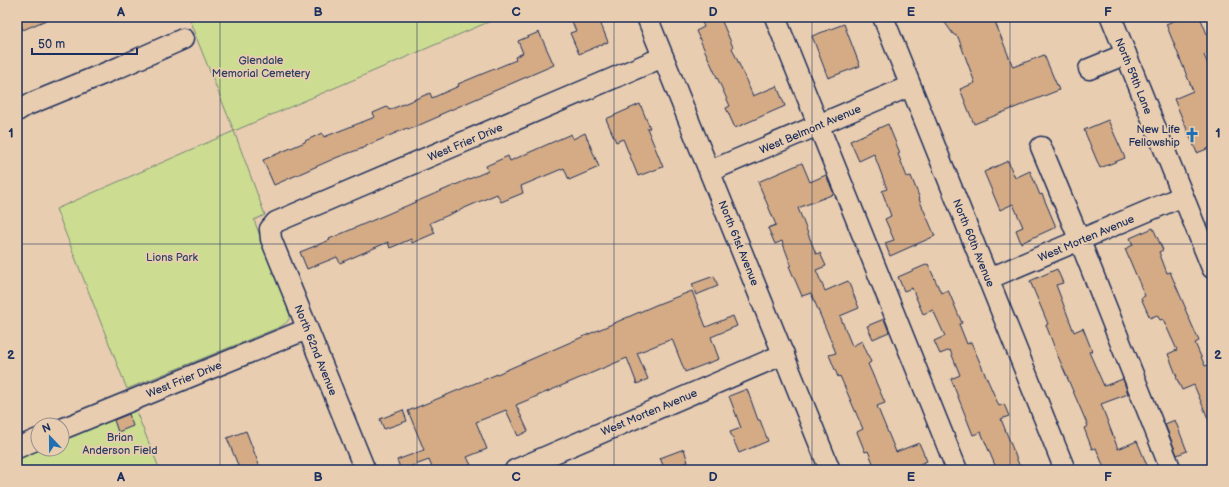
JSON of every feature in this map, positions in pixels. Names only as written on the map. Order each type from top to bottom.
[{"type":"street","name":"North 61st Avenue","points":[[647,17],[830,470]]},
{"type":"street","points":[[774,17],[957,470]]},
{"type":"street","name":"North 60th Avenue","points":[[883,17],[910,86],[946,160],[988,279],[1065,470]]},
{"type":"street","name":"North 59th Lane","points":[[1111,17],[1212,268]]},
{"type":"street","points":[[17,111],[25,106],[183,39]]},
{"type":"street","points":[[1089,68],[1126,54]]},
{"type":"street","name":"West Frier Drive","points":[[270,229],[276,222],[663,57]]},
{"type":"street","name":"West Belmont Avenue","points":[[710,171],[910,86]]},
{"type":"street","points":[[1041,146],[1172,470]]},
{"type":"street","name":"West Morten Avenue","points":[[988,279],[1183,196]]},
{"type":"street","name":"North 62nd Avenue","points":[[270,229],[271,239],[365,470]]},
{"type":"street","name":"West Frier Drive","points":[[70,426],[307,330]]},
{"type":"street","name":"West Morten Avenue","points":[[515,470],[784,354]]},
{"type":"street","points":[[17,448],[30,442]]},
{"type":"green space","name":"Glendale Memorial Cemetery","points":[[188,17],[500,17],[234,131]]},
{"type":"green space","name":"Lions Park","points":[[234,131],[265,215],[254,220],[290,315],[289,319],[280,327],[127,389],[56,209]]},
{"type":"green space","name":"Brian Anderson Field","points":[[135,409],[160,470],[17,470],[17,458],[30,452],[30,457],[70,457],[70,436]]},
{"type":"building","points":[[18,17],[53,17],[23,30]]},
{"type":"building","points":[[570,17],[598,17],[608,42],[579,54],[570,33],[576,31]]},
{"type":"building","points":[[700,17],[720,17],[753,96],[777,86],[785,106],[735,128],[726,108],[730,106],[696,31],[704,27]]},
{"type":"building","points":[[941,17],[993,17],[1013,67],[1044,55],[1059,90],[974,124],[960,89],[975,83],[958,37],[953,34]]},
{"type":"building","points":[[1183,17],[1200,17],[1212,46],[1212,52],[1204,55],[1212,74],[1212,147],[1197,153],[1174,99],[1193,91],[1166,24]]},
{"type":"building","points":[[844,24],[860,66],[828,78],[812,36]]},
{"type":"building","points":[[539,32],[554,65],[408,130],[407,128],[366,147],[338,157],[274,185],[263,160],[322,133],[324,137],[375,117],[373,113],[387,107],[389,110],[430,93],[432,98],[459,86],[458,84],[516,60],[515,57],[523,53],[518,41]]},
{"type":"building","points":[[640,104],[650,128],[647,128],[663,167],[638,176],[623,139],[616,142],[606,119]]},
{"type":"building","points":[[1108,120],[1125,158],[1100,168],[1084,130]]},
{"type":"building","points":[[888,124],[900,153],[898,154],[907,177],[911,176],[935,236],[890,256],[885,243],[894,240],[885,219],[891,216],[882,191],[887,189],[874,154],[859,161],[850,141]]},
{"type":"building","points":[[585,133],[599,167],[569,180],[564,168],[521,186],[523,193],[501,202],[497,194],[430,223],[435,233],[412,243],[411,239],[390,248],[388,242],[340,263],[337,257],[307,269],[300,252],[488,171],[486,166],[508,156],[510,161],[571,134],[573,139]]},
{"type":"building","points":[[1008,161],[1015,178],[1030,171],[1056,227],[1021,243],[1016,230],[1023,227],[1013,204],[1000,210],[984,172]]},
{"type":"building","points":[[802,163],[810,182],[826,175],[834,194],[798,208],[816,254],[820,253],[826,266],[816,270],[825,291],[848,281],[859,308],[840,316],[852,346],[862,341],[871,362],[868,364],[885,403],[877,406],[896,452],[919,443],[927,461],[906,470],[876,470],[868,451],[865,452],[857,432],[863,429],[840,376],[838,377],[829,355],[836,353],[811,293],[802,296],[789,266],[791,265],[782,241],[775,244],[768,228],[776,225],[758,182]]},
{"type":"building","points":[[1153,228],[1163,250],[1159,252],[1167,273],[1170,272],[1199,341],[1195,343],[1205,366],[1208,365],[1212,376],[1212,428],[1194,385],[1182,390],[1168,354],[1177,350],[1163,319],[1160,320],[1157,315],[1150,318],[1141,298],[1145,296],[1125,249],[1133,245],[1130,238]]},
{"type":"building","points":[[928,264],[941,293],[948,290],[962,323],[959,324],[967,344],[971,342],[999,406],[1004,404],[1009,416],[1001,419],[1021,470],[997,470],[981,432],[973,435],[951,379],[960,375],[950,350],[940,354],[934,341],[945,336],[933,310],[923,314],[912,288],[904,291],[898,277]]},
{"type":"building","points":[[1057,269],[1063,283],[1056,285],[1074,332],[1083,328],[1092,351],[1089,352],[1104,386],[1123,379],[1128,394],[1101,404],[1118,449],[1137,441],[1149,470],[1105,470],[1096,448],[1092,449],[1084,428],[1088,426],[1057,354],[1046,325],[1048,324],[1030,281]]},
{"type":"building","points":[[714,276],[718,286],[696,295],[692,284]]},
{"type":"building","points":[[692,291],[706,327],[733,316],[737,326],[711,337],[719,359],[685,372],[672,339],[637,353],[648,379],[637,384],[627,358],[516,405],[528,431],[518,436],[506,410],[476,422],[487,449],[467,457],[471,465],[460,470],[433,470],[429,460],[401,470],[397,460],[424,450],[408,411],[658,304]]},
{"type":"building","points":[[884,319],[889,332],[873,339],[867,326]]},
{"type":"building","points":[[747,389],[758,420],[760,420],[768,441],[739,453],[730,432],[741,428],[729,396]]},
{"type":"building","points":[[403,410],[407,421],[384,429],[380,419]]},
{"type":"building","points":[[129,414],[133,426],[118,432],[114,420]]},
{"type":"building","points":[[1175,420],[1187,451],[1177,455],[1165,424]]},
{"type":"building","points":[[246,431],[261,470],[240,470],[227,438]]},
{"type":"building","points":[[684,449],[688,462],[665,470],[660,458]]},
{"type":"place","name":"New Life Fellowship","points":[[1192,135]]}]
